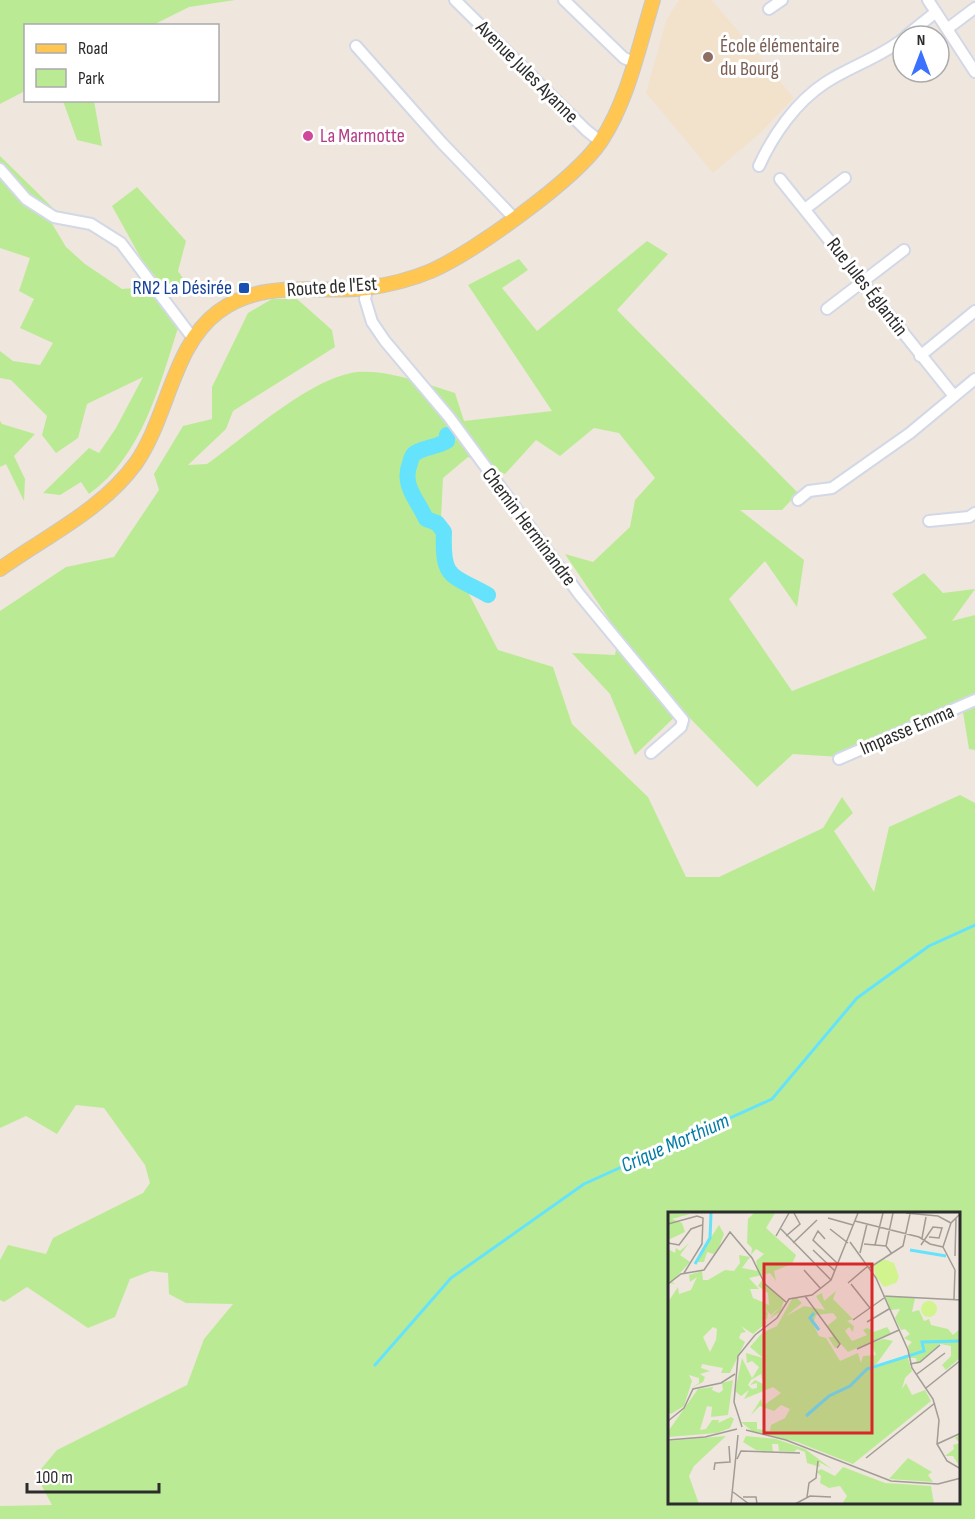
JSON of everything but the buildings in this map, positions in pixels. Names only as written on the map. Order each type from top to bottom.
[{"type":"main road","name":"Route de l'Est","points":[[0,569],[89,509],[115,486],[136,462],[159,421],[192,337],[217,312],[232,302],[254,293],[290,288],[367,288],[429,272],[457,258],[515,219],[560,182],[601,142],[617,111],[653,0]]},
{"type":"street","name":"Avenue Jules Ayanne","points":[[455,0],[586,130],[601,142]]},
{"type":"street","points":[[564,0],[624,58],[634,62]]},
{"type":"street","points":[[769,9],[782,0]]},
{"type":"street","points":[[928,0],[944,24]]},
{"type":"street","points":[[951,26],[975,8]]},
{"type":"street","points":[[921,24],[936,12]]},
{"type":"street","points":[[951,35],[975,72]]},
{"type":"street","points":[[356,46],[442,143],[515,219]]},
{"type":"street","points":[[759,166],[772,137],[825,83],[891,48]]},
{"type":"street","points":[[0,169],[26,199],[54,217],[91,224],[121,243],[192,337]]},
{"type":"street","points":[[805,209],[845,178]]},
{"type":"street","name":"Rue Jules Églantin","points":[[780,179],[954,396]]},
{"type":"street","points":[[827,309],[904,250]]},
{"type":"street","name":"Chemin Herminandre","points":[[367,288],[365,299],[372,322],[385,341],[448,417],[579,594],[682,720],[681,727],[651,753]]},
{"type":"street","points":[[920,356],[975,311]]},
{"type":"street","points":[[798,500],[809,491],[832,488],[910,433],[975,379]]},
{"type":"street","points":[[929,521],[969,517],[975,513]]},
{"type":"street","name":"Impasse Emma","points":[[839,759],[975,700]]},
{"type":"shaded area","name":"École élémentaire du Bourg","points":[[679,0],[712,0],[794,98],[759,134],[713,173],[646,93],[666,21]]},
{"type":"green space","points":[[0,0],[235,0],[189,7],[155,24],[24,24],[24,92],[0,104]]},
{"type":"green space","points":[[63,102],[94,102],[102,146],[77,140]]},
{"type":"green space","points":[[0,156],[53,208],[51,222],[66,247],[85,264],[122,289],[147,287],[178,328],[164,373],[135,440],[123,460],[89,494],[81,482],[60,495],[43,493],[89,448],[99,453],[116,428],[143,377],[87,404],[78,438],[56,453],[42,435],[47,416],[11,380],[0,378],[0,351],[13,361],[40,365],[53,343],[20,328],[34,299],[19,291],[30,258],[0,248]]},
{"type":"green space","points":[[137,187],[186,241],[178,271],[191,290],[171,295],[143,262],[112,206]]},
{"type":"green space","points":[[647,241],[668,254],[617,310],[798,493],[782,510],[740,510],[804,560],[797,607],[765,561],[729,599],[792,691],[927,638],[892,594],[924,573],[943,593],[975,589],[952,621],[975,615],[975,693],[840,757],[793,754],[757,787],[682,710],[635,755],[610,694],[572,653],[615,655],[619,634],[565,554],[593,562],[630,527],[635,500],[655,478],[619,433],[594,428],[560,456],[536,440],[505,474],[468,457],[443,478],[440,538],[498,650],[553,667],[572,724],[648,797],[686,877],[719,877],[823,828],[842,797],[853,813],[834,831],[874,892],[889,827],[960,795],[975,803],[975,1519],[0,1519],[0,1506],[52,1505],[36,1475],[57,1450],[187,1385],[204,1339],[233,1304],[186,1303],[169,1294],[168,1273],[151,1271],[130,1279],[115,1317],[88,1328],[27,1287],[4,1302],[0,1300],[0,1260],[8,1245],[46,1254],[53,1238],[143,1193],[150,1183],[145,1165],[104,1108],[76,1105],[57,1134],[26,1116],[0,1128],[0,611],[66,567],[114,557],[159,490],[154,474],[183,426],[212,419],[212,387],[248,313],[272,299],[297,299],[332,330],[335,347],[233,411],[226,429],[188,465],[207,464],[295,399],[333,379],[351,373],[390,374],[455,393],[464,421],[552,411],[468,285],[519,259],[528,270],[502,288],[537,331]]},
{"type":"green space","points":[[0,421],[2,424],[35,434],[14,456],[25,479],[24,501],[6,464],[0,467]]},
{"type":"green space","points":[[975,706],[975,750],[969,749],[963,712]]},
{"type":"waterway","points":[[447,435],[447,441],[420,450],[413,455],[408,471],[409,486],[426,519],[437,523],[444,532],[445,559],[451,574],[488,595]]},
{"type":"waterway","name":"Crique Morthium","points":[[375,1365],[451,1278],[584,1184],[772,1099],[857,998],[929,946],[975,925]]},
{"type":"place","name":"École élémentaire du Bourg","points":[[708,57]]},
{"type":"place","name":"La Marmotte","points":[[308,136]]},
{"type":"place","name":"RN2 La Désirée","points":[[244,288]]}]
